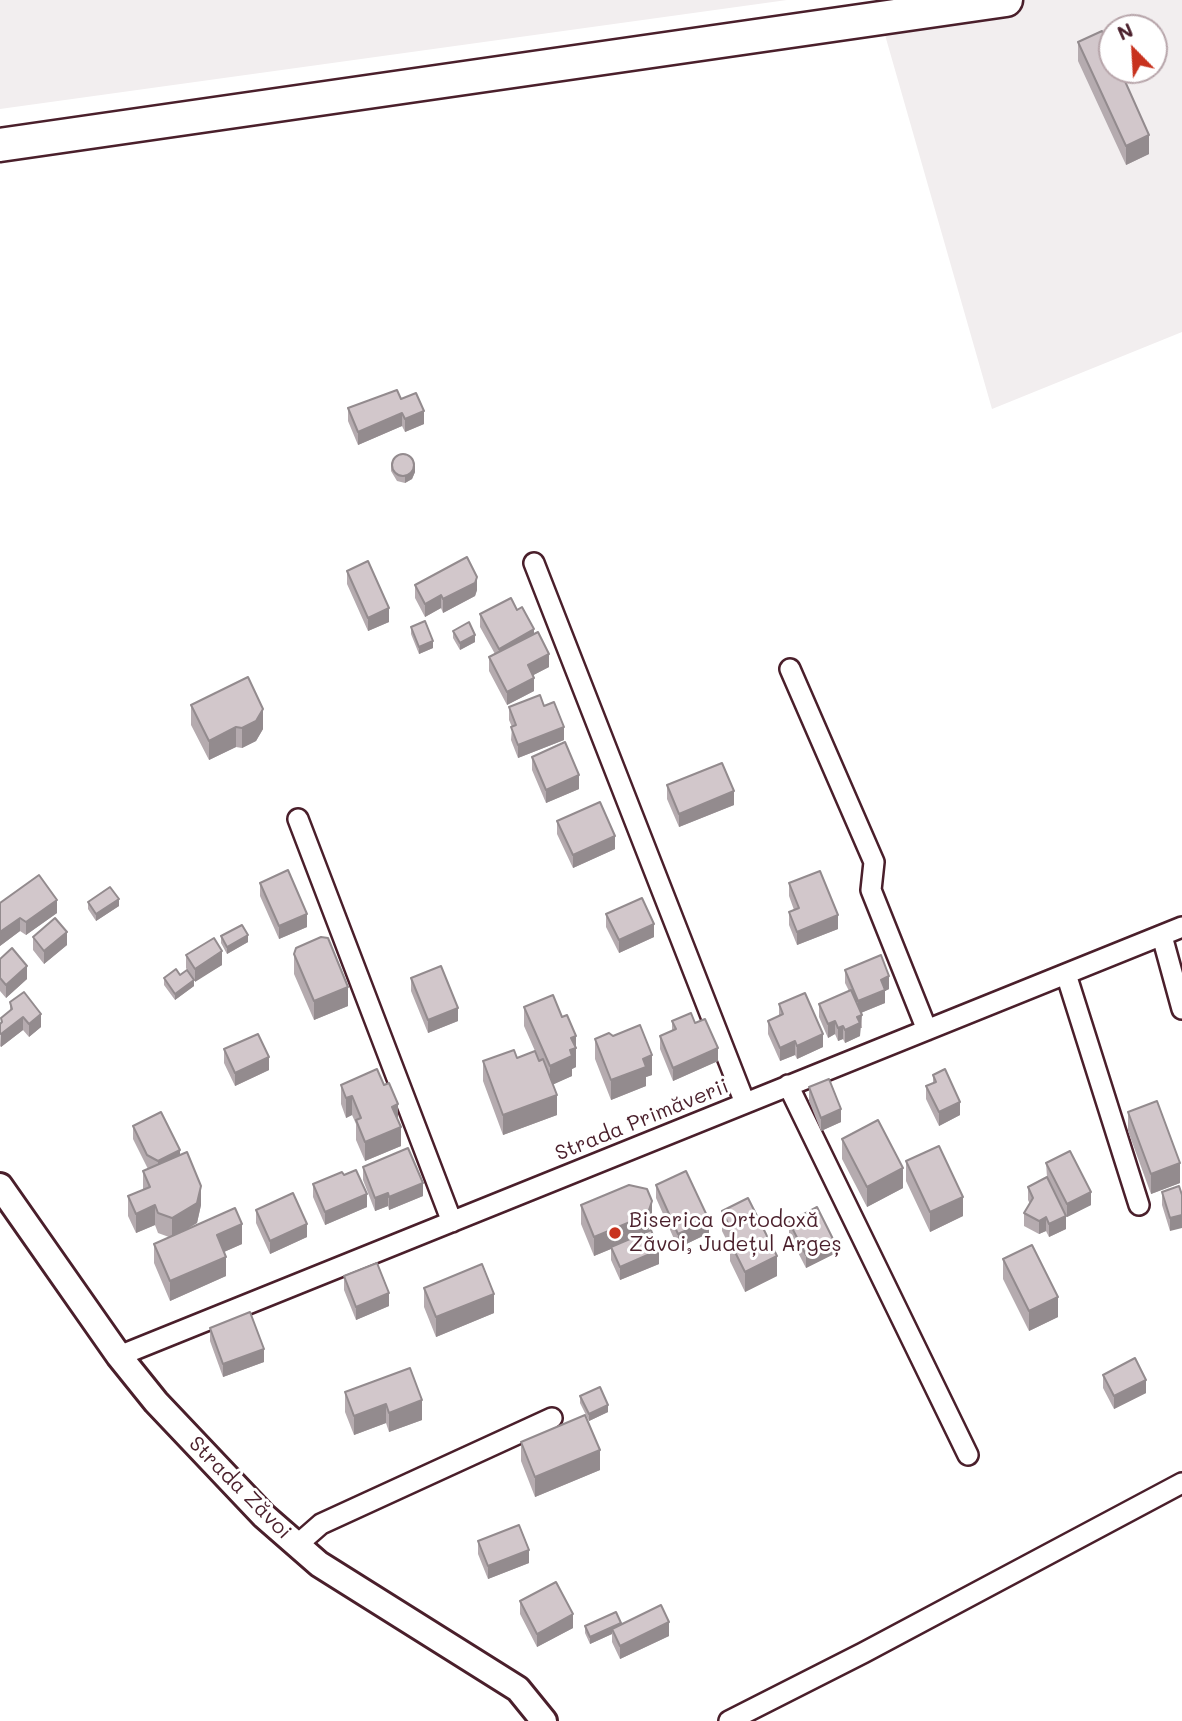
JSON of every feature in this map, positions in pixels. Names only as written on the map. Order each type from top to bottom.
[{"type":"main road","points":[[0,145],[1006,0]]},
{"type":"street","points":[[534,563],[745,1103]]},
{"type":"street","points":[[790,669],[874,862],[871,890],[927,1030]]},
{"type":"street","points":[[299,819],[452,1222]]},
{"type":"street","name":"Strada Primăverii","points":[[119,1356],[1182,928]]},
{"type":"street","points":[[1161,936],[1182,1009]]},
{"type":"street","points":[[1066,974],[1139,1205]]},
{"type":"street","points":[[788,1085],[968,1455]]},
{"type":"street","name":"Strada Zăvoi","points":[[0,1186],[119,1356],[200,1451],[264,1516],[320,1564],[518,1689],[544,1721]]},
{"type":"street","points":[[297,1545],[321,1524],[552,1418]]},
{"type":"street","points":[[729,1721],[863,1653],[1182,1483]]},
{"type":"shaded area","points":[[0,0],[787,0],[0,109]]},
{"type":"shaded area","points":[[875,0],[1182,0],[1182,332],[992,409]]},
{"type":"building","points":[[1098,33],[1098,84],[1126,84],[1149,135],[1126,146],[1078,42]]},
{"type":"building","points":[[397,390],[401,399],[416,393],[424,411],[405,419],[402,413],[358,432],[348,408]]},
{"type":"building","points":[[403,454],[411,457],[414,465],[411,473],[403,476],[395,473],[392,465],[395,457]]},
{"type":"building","points":[[467,557],[477,577],[475,583],[443,599],[441,595],[425,604],[415,585]]},
{"type":"building","points":[[368,561],[389,608],[368,618],[347,571]]},
{"type":"building","points":[[511,598],[517,610],[522,607],[534,629],[499,649],[480,614]]},
{"type":"building","points":[[425,621],[433,641],[419,647],[411,627]]},
{"type":"building","points":[[469,622],[475,635],[460,643],[453,631]]},
{"type":"building","points":[[538,632],[549,654],[528,665],[534,678],[507,692],[489,657]]},
{"type":"building","points":[[248,677],[263,709],[256,721],[242,728],[236,727],[209,741],[191,705]]},
{"type":"building","points":[[540,695],[544,706],[554,702],[564,727],[518,745],[511,727],[516,725],[509,707]]},
{"type":"building","points":[[565,742],[579,775],[546,790],[532,757]]},
{"type":"building","points":[[722,763],[734,791],[679,814],[667,785]]},
{"type":"building","points":[[600,802],[615,836],[573,855],[557,821]]},
{"type":"building","points":[[288,870],[307,914],[279,926],[260,883]]},
{"type":"building","points":[[820,871],[838,915],[797,932],[789,912],[799,908],[789,883]]},
{"type":"building","points":[[39,875],[57,900],[26,922],[20,918],[0,932],[0,903]]},
{"type":"building","points":[[110,887],[119,899],[96,914],[88,902]]},
{"type":"building","points":[[642,898],[654,924],[619,940],[606,914]]},
{"type":"building","points":[[55,918],[67,932],[44,951],[33,937]]},
{"type":"building","points":[[242,925],[248,935],[227,947],[221,936]]},
{"type":"building","points":[[321,937],[328,938],[348,987],[314,1001],[294,954],[296,948]]},
{"type":"building","points":[[214,938],[222,951],[195,969],[186,955]]},
{"type":"building","points":[[12,948],[27,966],[6,985],[0,978],[0,959]]},
{"type":"building","points":[[881,955],[889,976],[881,980],[885,990],[858,1001],[845,970]]},
{"type":"building","points":[[441,966],[458,1008],[428,1020],[411,978]]},
{"type":"building","points":[[176,969],[180,975],[187,970],[194,980],[175,994],[164,978]]},
{"type":"building","points":[[851,990],[862,1015],[857,1017],[860,1023],[845,1030],[843,1026],[838,1028],[835,1021],[828,1024],[819,1004]]},
{"type":"building","points":[[24,992],[41,1014],[29,1024],[23,1017],[1,1034],[1,1018],[12,1009],[10,1002]]},
{"type":"building","points":[[805,993],[823,1034],[797,1046],[795,1041],[780,1048],[768,1021],[783,1014],[779,1004]]},
{"type":"building","points":[[553,995],[562,1017],[567,1015],[576,1036],[571,1038],[576,1048],[570,1050],[572,1056],[550,1066],[524,1007]]},
{"type":"building","points":[[691,1013],[695,1023],[705,1019],[718,1048],[673,1068],[660,1036],[676,1029],[672,1021]]},
{"type":"building","points":[[640,1025],[652,1055],[643,1059],[646,1067],[611,1080],[595,1039],[609,1033],[613,1036]]},
{"type":"building","points":[[258,1034],[269,1057],[235,1073],[224,1049]]},
{"type":"building","points":[[514,1050],[517,1058],[535,1051],[539,1061],[543,1059],[557,1095],[503,1115],[483,1061]]},
{"type":"building","points":[[377,1069],[384,1085],[389,1083],[398,1104],[392,1107],[401,1127],[365,1142],[356,1120],[361,1118],[352,1096],[346,1098],[341,1085]]},
{"type":"building","points":[[945,1069],[960,1102],[939,1112],[926,1086],[936,1082],[933,1075]]},
{"type":"building","points":[[829,1079],[841,1109],[821,1118],[809,1087]]},
{"type":"building","points":[[1157,1101],[1180,1163],[1151,1174],[1128,1112]]},
{"type":"building","points":[[161,1112],[180,1150],[158,1161],[147,1155],[133,1126]]},
{"type":"building","points":[[878,1120],[903,1168],[867,1187],[842,1139]]},
{"type":"building","points":[[939,1146],[963,1197],[930,1212],[906,1161]]},
{"type":"building","points":[[408,1148],[423,1183],[389,1197],[388,1193],[375,1198],[363,1167]]},
{"type":"building","points":[[1070,1151],[1091,1192],[1067,1204],[1046,1163]]},
{"type":"building","points":[[187,1152],[201,1186],[197,1203],[172,1218],[158,1213],[155,1205],[136,1214],[128,1196],[150,1187],[143,1171]]},
{"type":"building","points":[[356,1170],[367,1194],[325,1212],[313,1184],[342,1172],[344,1175]]},
{"type":"building","points":[[686,1171],[709,1220],[678,1234],[656,1185]]},
{"type":"building","points":[[1047,1177],[1066,1216],[1049,1224],[1046,1217],[1039,1221],[1024,1213],[1033,1198],[1028,1187]]},
{"type":"building","points":[[629,1185],[647,1189],[652,1201],[649,1210],[642,1217],[594,1237],[581,1205]]},
{"type":"building","points":[[1179,1186],[1182,1215],[1170,1218],[1162,1192]]},
{"type":"building","points":[[293,1193],[307,1224],[270,1241],[256,1210]]},
{"type":"building","points":[[748,1198],[777,1256],[745,1272],[730,1242],[735,1237],[722,1211]]},
{"type":"building","points":[[817,1207],[834,1241],[806,1255],[789,1222]]},
{"type":"building","points":[[235,1208],[242,1224],[217,1235],[226,1257],[170,1281],[154,1244]]},
{"type":"building","points":[[651,1230],[659,1250],[620,1267],[611,1247]]},
{"type":"building","points":[[1032,1245],[1058,1297],[1029,1311],[1003,1259]]},
{"type":"building","points":[[377,1263],[389,1293],[356,1307],[344,1276]]},
{"type":"building","points":[[482,1264],[494,1294],[436,1317],[424,1288]]},
{"type":"building","points":[[250,1312],[264,1349],[223,1364],[210,1328]]},
{"type":"building","points":[[1135,1358],[1146,1380],[1114,1396],[1103,1375]]},
{"type":"building","points":[[410,1368],[422,1400],[389,1413],[386,1404],[354,1416],[345,1392]]},
{"type":"building","points":[[600,1387],[608,1405],[589,1414],[580,1396]]},
{"type":"building","points":[[585,1415],[600,1450],[535,1477],[521,1442]]},
{"type":"building","points":[[519,1525],[529,1550],[488,1566],[478,1541]]},
{"type":"building","points":[[556,1582],[573,1614],[537,1634],[520,1601]]},
{"type":"building","points":[[661,1605],[669,1622],[620,1646],[612,1629]]},
{"type":"building","points":[[616,1612],[621,1623],[590,1637],[585,1626]]},
{"type":"place","name":"Biserica Ortodoxă Zăvoi, Județul Argeș","points":[[615,1233]]}]
